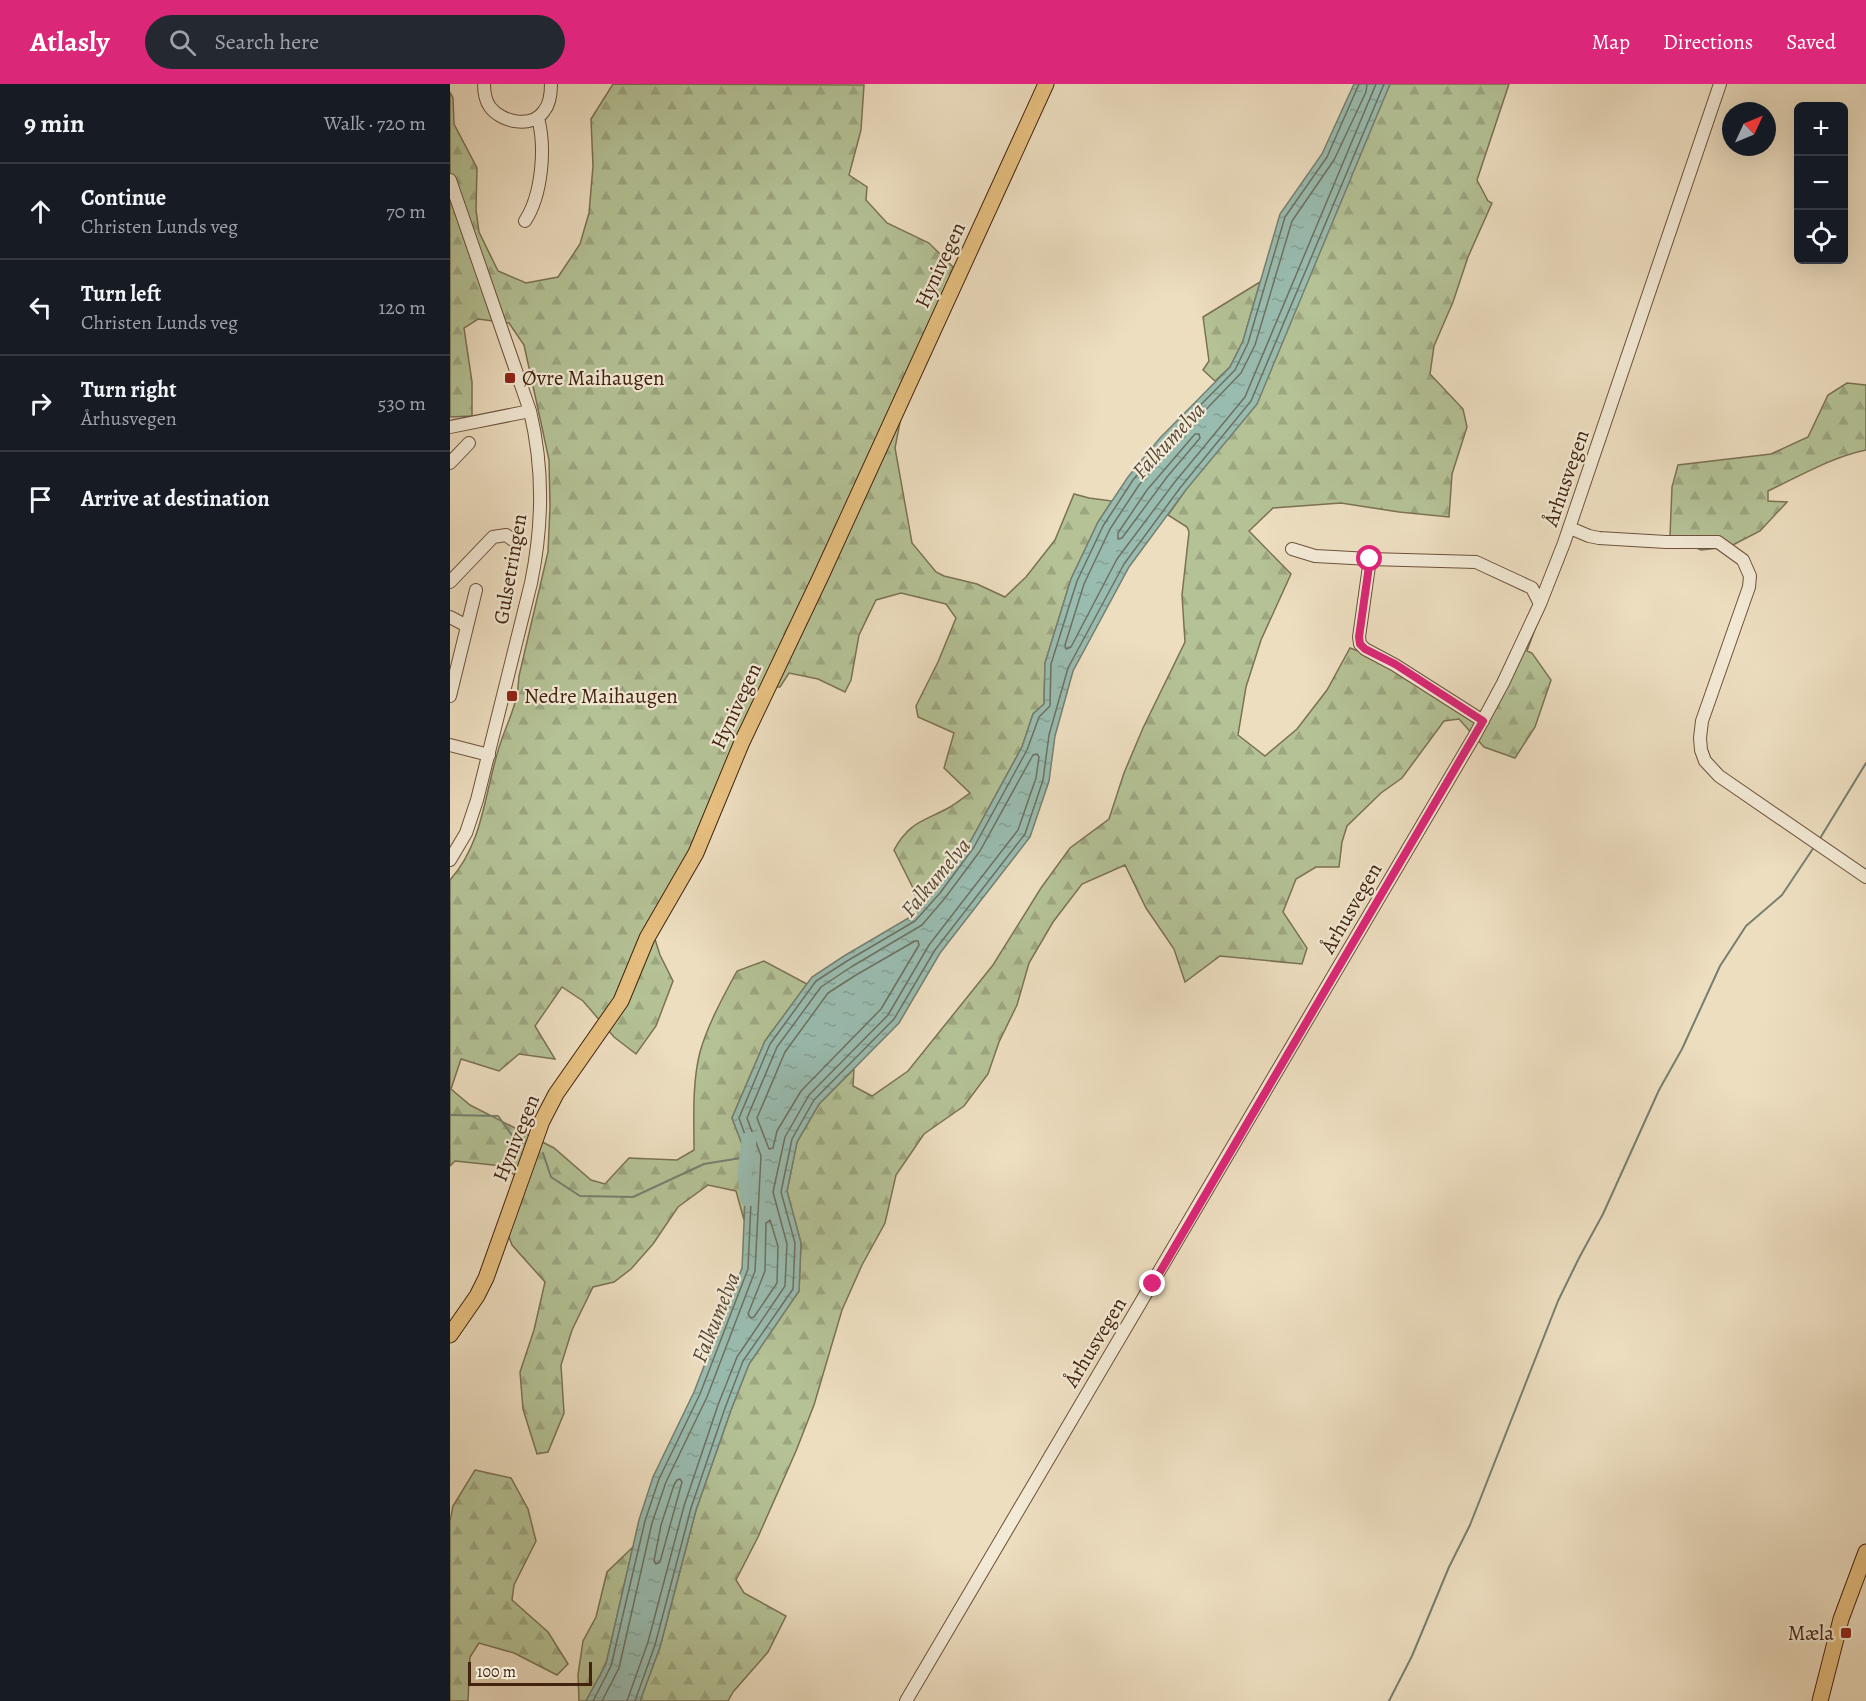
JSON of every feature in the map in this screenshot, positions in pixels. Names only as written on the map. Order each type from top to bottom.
[{"type":"main road","name":"Hynivegen","points":[[450,1335],[468,1311],[486,1278],[529,1155],[548,1109],[567,1077],[621,1000],[647,938],[696,853],[742,742],[826,566],[1046,84]]},
{"type":"main road","points":[[1820,1701],[1846,1600],[1866,1552]]},
{"type":"street","points":[[484,84],[488,104],[502,117],[516,121],[538,118],[547,106],[551,84]]},
{"type":"street","name":"Århusvegen","points":[[906,1701],[1483,721],[1503,683],[1550,581],[1570,528],[1720,84]]},
{"type":"street","points":[[525,221],[536,200],[542,158],[542,139],[538,118]]},
{"type":"street","name":"Gulsetringen","points":[[450,180],[530,411],[540,470],[541,515],[531,583],[473,816],[450,860]]},
{"type":"street","points":[[450,427],[530,411]]},
{"type":"street","points":[[450,463],[469,443]]},
{"type":"street","points":[[1570,528],[1599,538],[1718,542],[1743,560],[1750,576],[1749,589],[1704,715],[1700,738],[1705,761],[1719,776],[1866,877]]},
{"type":"street","points":[[450,582],[493,537],[506,535],[513,540]]},
{"type":"street","points":[[1292,549],[1315,556],[1476,562],[1532,588],[1540,604]]},
{"type":"street","points":[[1370,559],[1359,637],[1360,644],[1483,721]]},
{"type":"street","points":[[1532,588],[1550,581]]},
{"type":"street","points":[[450,696],[476,590]]},
{"type":"street","points":[[450,617],[467,626]]},
{"type":"street","points":[[450,745],[489,755]]},
{"type":"green space","points":[[613,84],[864,85],[861,130],[849,175],[867,187],[866,200],[887,223],[929,243],[959,273],[941,330],[901,417],[895,448],[912,543],[936,572],[977,584],[1005,597],[1026,577],[1055,540],[1074,494],[1112,501],[1098,522],[1071,579],[1045,663],[1044,704],[1033,714],[1022,747],[969,844],[919,909],[913,888],[894,850],[912,828],[970,793],[944,768],[954,733],[918,717],[916,706],[938,662],[956,618],[946,604],[901,593],[876,600],[859,635],[851,680],[845,692],[818,679],[789,673],[780,687],[775,687],[654,936],[660,955],[673,981],[656,1026],[636,1054],[614,1037],[583,1001],[562,987],[535,1026],[555,1059],[519,1054],[499,1071],[461,1059],[451,1089],[470,1105],[554,1148],[591,1180],[605,1184],[629,1158],[677,1160],[694,1150],[697,1064],[712,1021],[737,971],[764,961],[807,984],[765,1041],[732,1118],[747,1157],[744,1220],[736,1191],[708,1185],[678,1207],[653,1244],[631,1269],[614,1282],[593,1287],[572,1330],[561,1365],[564,1413],[548,1452],[537,1454],[523,1409],[520,1372],[534,1330],[545,1282],[512,1245],[504,1224],[517,1177],[503,1166],[455,1161],[450,1166],[450,880],[461,866],[476,835],[493,768],[516,697],[548,552],[549,460],[524,345],[509,323],[478,319],[464,328],[472,382],[472,416],[450,417],[450,92],[453,98],[454,124],[477,168],[476,210],[479,232],[498,271],[526,283],[558,277],[580,244],[589,213],[593,166],[591,119]]},
{"type":"green space","points":[[1390,84],[1509,84],[1477,180],[1488,201],[1492,203],[1468,257],[1453,302],[1434,346],[1430,374],[1463,409],[1467,427],[1452,474],[1449,517],[1341,503],[1273,508],[1249,531],[1291,574],[1261,640],[1246,687],[1238,735],[1265,756],[1297,729],[1327,690],[1350,648],[1388,662],[1479,722],[1579,509],[1527,651],[1532,653],[1551,680],[1535,727],[1515,758],[1484,747],[1459,719],[1444,721],[1402,778],[1381,793],[1347,826],[1342,842],[1339,867],[1316,867],[1296,879],[1283,912],[1307,948],[1302,964],[1220,956],[1185,982],[1174,949],[1146,908],[1125,865],[1082,884],[1053,922],[1029,963],[1017,1005],[999,1042],[988,1074],[964,1106],[924,1134],[896,1175],[885,1223],[862,1265],[842,1310],[814,1405],[796,1451],[758,1537],[736,1580],[744,1593],[786,1616],[768,1652],[733,1692],[728,1701],[640,1701],[660,1647],[696,1510],[731,1410],[749,1364],[799,1291],[801,1243],[787,1191],[797,1142],[819,1104],[854,1069],[853,1086],[872,1096],[908,1071],[993,965],[1041,888],[1070,848],[1109,819],[1124,773],[1143,728],[1185,642],[1182,595],[1189,532],[1187,527],[1168,515],[1185,491]]},
{"type":"green space","points":[[1260,282],[1243,341],[1230,367],[1215,381],[1203,370],[1209,361],[1203,317]]},
{"type":"green space","points":[[1847,383],[1866,385],[1866,450],[1828,462],[1768,491],[1768,501],[1787,502],[1760,531],[1729,547],[1701,550],[1670,536],[1672,487],[1678,465],[1771,454],[1808,437],[1828,395]]},
{"type":"green space","points":[[475,1470],[511,1478],[528,1509],[536,1541],[514,1585],[512,1600],[548,1632],[568,1664],[557,1675],[514,1653],[479,1643],[470,1657],[468,1701],[450,1701],[450,1521],[453,1506]]},
{"type":"green space","points":[[633,1547],[606,1664],[586,1701],[579,1701],[578,1675],[583,1641],[596,1617],[607,1572]]},
{"type":"water","points":[[1354,84],[1390,84],[1257,404],[1185,491],[1129,567],[1073,671],[1055,736],[1049,781],[1030,837],[940,953],[899,1023],[819,1104],[797,1142],[787,1191],[801,1243],[799,1291],[749,1364],[731,1410],[696,1510],[660,1647],[640,1701],[586,1701],[606,1664],[639,1520],[653,1477],[694,1392],[742,1268],[747,1157],[732,1118],[765,1041],[812,977],[912,916],[935,890],[969,844],[1022,747],[1033,714],[1044,704],[1045,663],[1071,579],[1098,522],[1128,477],[1160,438],[1230,367],[1243,341],[1280,214],[1322,154]]},
{"type":"waterway","points":[[1819,840],[1866,763]]},
{"type":"waterway","points":[[1389,1701],[1412,1656],[1449,1567],[1470,1525],[1558,1301],[1603,1214],[1659,1090],[1682,1049],[1720,966],[1746,926],[1782,895],[1814,847]]},
{"type":"waterway","points":[[450,1115],[498,1116],[514,1138],[523,1142]]},
{"type":"waterway","name":"Falkumelva","points":[[748,1199],[745,1174],[749,1139]]},
{"type":"waterway","points":[[543,1153],[551,1177],[580,1196],[633,1197],[704,1164],[747,1157]]},
{"type":"place","name":"Øvre Maihaugen","points":[[510,378]]},
{"type":"place","name":"Nedre Maihaugen","points":[[512,696]]},
{"type":"place","name":"Mæla","points":[[1846,1633]]},
{"type":"route","points":[[1153,1284],[1483,721],[1395,664],[1362,647],[1359,637],[1370,559]]}]
